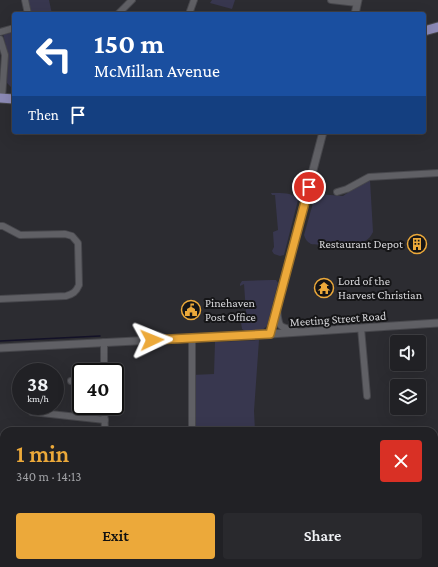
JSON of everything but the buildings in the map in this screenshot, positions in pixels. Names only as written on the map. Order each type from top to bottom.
[{"type":"main road","points":[[426,30],[438,27]]},
{"type":"main road","points":[[1,98],[12,99]]},
{"type":"street","points":[[25,0],[28,12]]},
{"type":"street","points":[[120,12],[132,0]]},
{"type":"street","points":[[190,12],[194,0]]},
{"type":"street","points":[[331,0],[358,2],[355,12]]},
{"type":"street","points":[[0,32],[12,29]]},
{"type":"street","points":[[0,39],[5,55],[1,98]]},
{"type":"street","points":[[270,334],[322,134]]},
{"type":"street","points":[[337,192],[347,189],[369,176],[438,173]]},
{"type":"street","points":[[0,299],[66,296],[73,294],[79,284],[78,244],[72,236],[65,234],[20,235],[1,225]]},
{"type":"street","points":[[277,309],[278,320],[282,327],[295,330],[298,333]]},
{"type":"street","name":"Meeting Street Road","points":[[0,348],[298,333],[438,323]]},
{"type":"street","points":[[361,328],[366,396]]},
{"type":"street","points":[[192,338],[192,427]]},
{"type":"street","points":[[104,342],[104,363]]},
{"type":"street","points":[[59,415],[104,420]]},
{"type":"street","points":[[104,415],[105,427]]},
{"type":"shaded area","points":[[27,0],[49,0],[52,12],[30,12]]},
{"type":"shaded area","points":[[212,0],[235,0],[232,9],[210,3]]},
{"type":"shaded area","points":[[12,30],[12,87],[7,83],[8,55],[3,34]]},
{"type":"shaded area","points":[[370,180],[373,232],[369,238],[361,242],[315,245],[307,241],[304,235],[315,196],[318,194],[343,196],[362,183]]},
{"type":"shaded area","points":[[271,193],[290,194],[298,200],[284,255],[280,256],[274,254],[272,251],[274,247],[273,232],[278,230],[275,195],[272,195]]},
{"type":"shaded area","points":[[276,280],[278,283],[267,326],[261,331],[247,332],[242,329],[240,316],[246,312],[244,284],[240,286],[242,281]]},
{"type":"shaded area","points":[[259,340],[254,411],[255,427],[192,427],[192,375],[214,374],[215,342]]},
{"type":"waterway","points":[[0,341],[100,336]]},
{"type":"place","name":"Restaurant Depot","points":[[417,244]]},
{"type":"place","name":"Lord of the Harvest Christian","points":[[324,288]]},
{"type":"place","name":"Pinehaven Post Office","points":[[191,310]]},
{"type":"route","points":[[152,340],[270,334],[309,187]]}]
